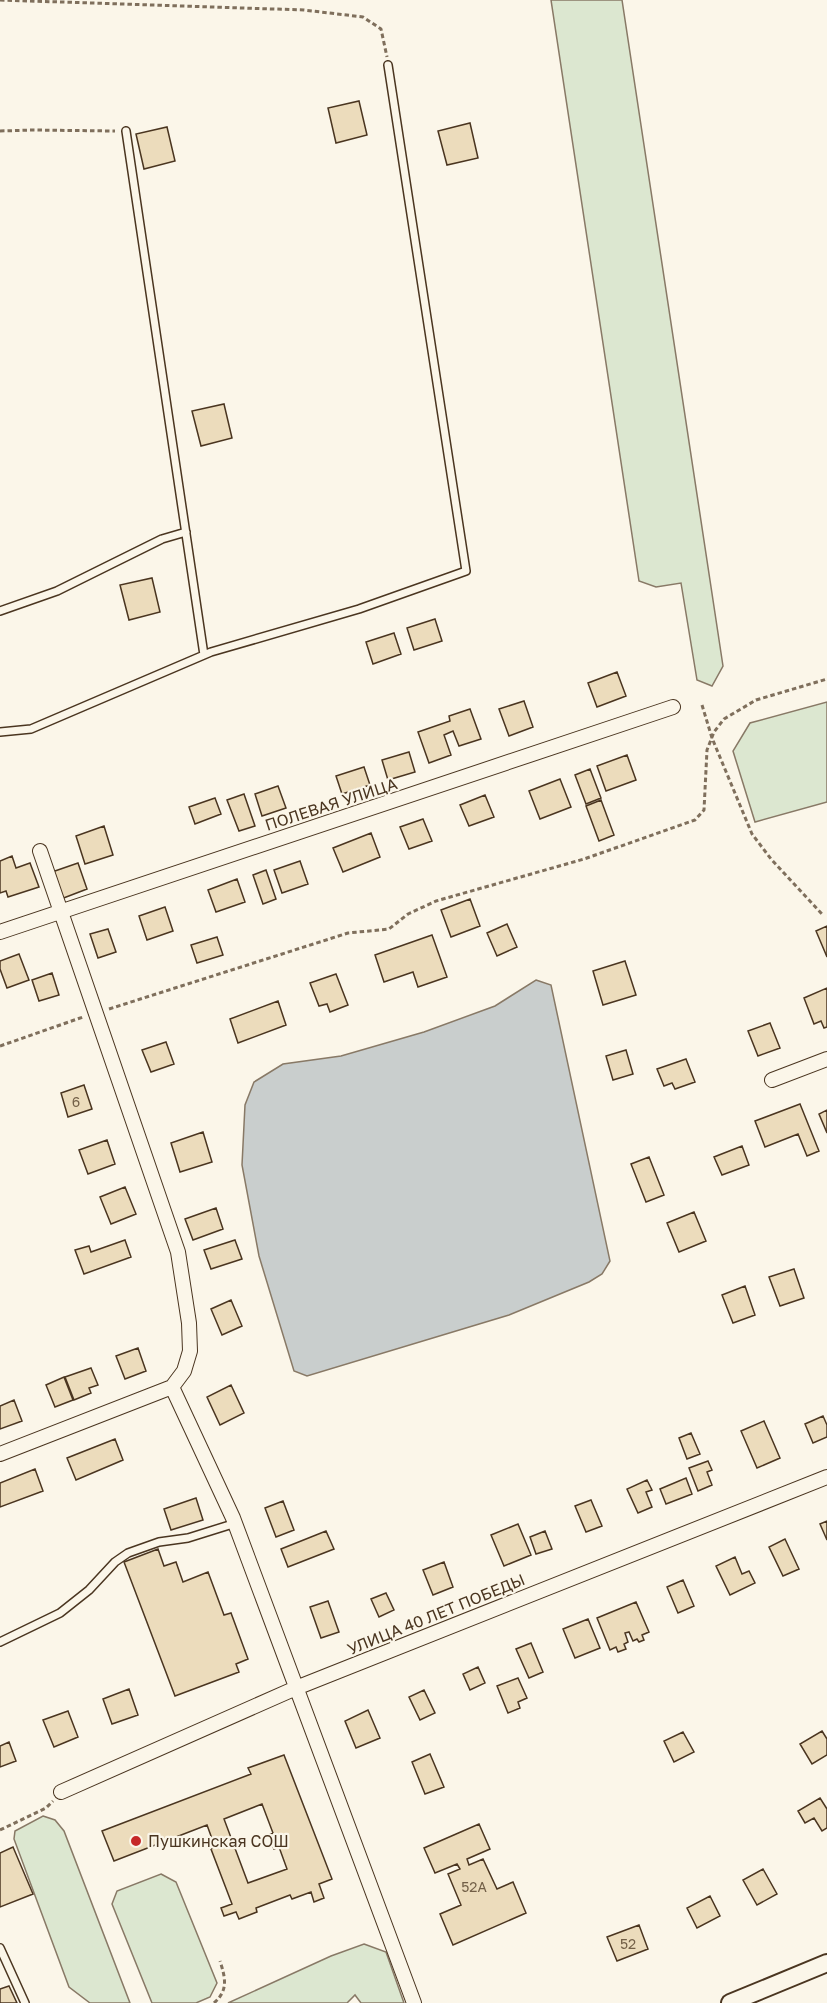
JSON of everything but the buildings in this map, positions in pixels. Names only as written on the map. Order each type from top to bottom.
[{"type":"street","name":"ПОЛЕВАЯ УЛИЦА","points":[[0,932],[673,707]]},
{"type":"street","points":[[0,1454],[172,1387],[184,1371],[190,1351],[189,1323],[177,1252],[40,851]]},
{"type":"street","points":[[772,1080],[827,1059]]},
{"type":"street","points":[[172,1387],[236,1523],[414,2003]]},
{"type":"street","name":"УЛИЦА 40 ЛЕТ ПОБЕДЫ","points":[[61,1792],[296,1688],[827,1477]]},
{"type":"street","points":[[730,2003],[827,1964]]},
{"type":"lane","points":[[0,732],[31,729],[204,655],[359,609],[466,572],[388,64]]},
{"type":"lane","points":[[126,131],[204,655]]},
{"type":"lane","points":[[0,611],[57,591],[162,539],[186,532]]},
{"type":"lane","points":[[0,1642],[60,1613],[89,1590],[115,1562],[128,1553],[159,1542],[188,1538],[236,1523]]},
{"type":"lane","points":[[0,1948],[25,2003]]},
{"type":"path","points":[[0,0],[304,10],[363,17],[381,29],[388,64]]},
{"type":"path","points":[[0,131],[126,131]]},
{"type":"path","points":[[0,1046],[95,1013],[348,933],[389,929],[408,914],[436,901],[584,859],[695,820],[704,810],[706,750],[724,719],[756,700],[827,679]]},
{"type":"path","points":[[702,705],[712,738],[752,834],[771,859],[822,914]]},
{"type":"path","points":[[0,1830],[46,1808],[61,1792]]},
{"type":"path","points":[[214,2003],[224,1990],[226,1981],[220,1961]]},
{"type":"green space","points":[[551,0],[622,0],[723,666],[712,686],[697,680],[681,583],[656,587],[639,581]]},
{"type":"green space","points":[[827,702],[827,802],[755,822],[733,751],[750,723]]},
{"type":"green space","points":[[43,1816],[55,1820],[64,1831],[130,2003],[90,2003],[69,1987],[14,1839],[15,1831]]},
{"type":"green space","points":[[161,1874],[176,1882],[217,1983],[210,1997],[196,2003],[152,2003],[112,1904],[117,1891]]},
{"type":"green space","points":[[364,1944],[386,1952],[404,2003],[361,2003],[355,1995],[347,2003],[228,2003],[331,1956]]},
{"type":"shaded area","points":[[536,980],[551,985],[610,1261],[602,1274],[589,1282],[509,1315],[307,1376],[294,1371],[259,1256],[242,1165],[245,1105],[254,1082],[283,1064],[341,1056],[424,1032],[495,1006]]},
{"type":"place","name":"Пушкинская СОШ","points":[[136,1841]]}]
